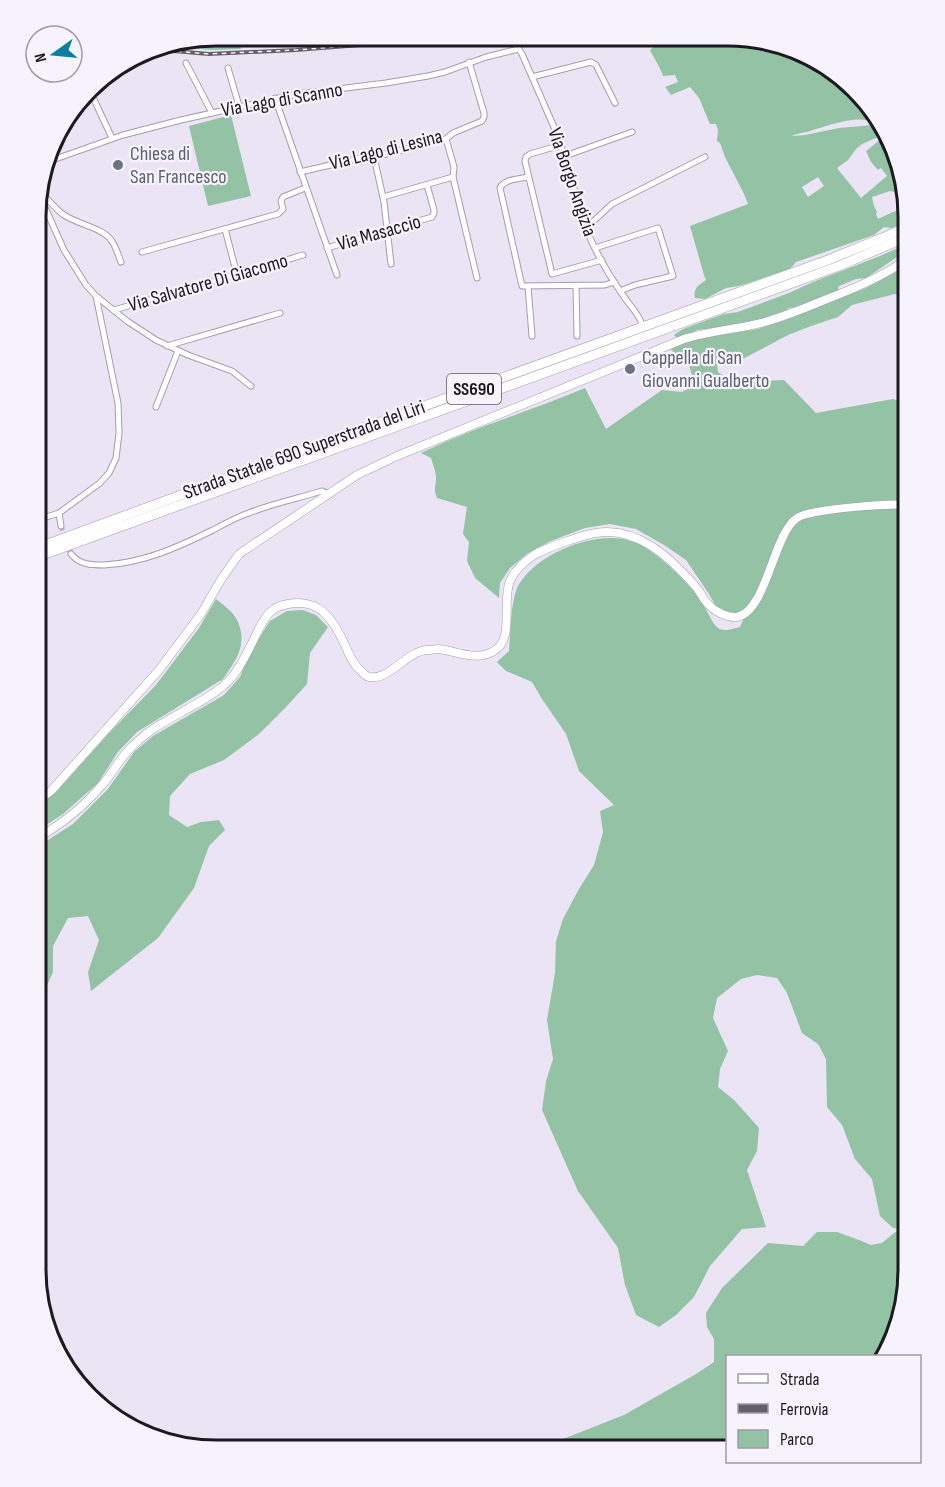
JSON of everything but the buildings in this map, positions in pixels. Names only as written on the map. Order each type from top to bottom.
[{"type":"highway","name":"Strada Statale 690 Superstrada del Liri","points":[[47,544],[355,430],[828,260],[898,231]]},
{"type":"highway","name":"Strada Statale 690 Superstrada del Liri","points":[[47,553],[818,274],[898,241]]},
{"type":"main road","points":[[47,794],[159,670],[201,614],[226,571],[239,554],[357,475],[657,350],[699,335],[754,324],[798,311],[856,288],[898,265]]},
{"type":"main road","points":[[47,831],[70,816],[102,786],[125,753],[138,741],[228,682],[273,609],[287,604],[304,603],[317,607],[328,615],[354,665],[363,674],[372,677],[383,675],[421,650],[439,649],[474,656],[486,654],[497,650],[503,640],[506,632],[506,595],[514,573],[525,562],[539,552],[594,533],[610,532],[642,541],[664,554],[682,571],[712,608],[732,618],[748,612],[753,605],[782,539],[796,518],[843,508],[898,504]]},
{"type":"street","name":"Via Lago di Scanno","points":[[57,158],[146,128],[275,98],[425,77],[469,62],[519,49]]},
{"type":"street","name":"Via Borgo Angizia","points":[[519,49],[561,145],[586,228],[614,282],[636,311],[641,322]]},
{"type":"street","name":"Via Lago di Lesina","points":[[300,172],[446,139],[451,134],[481,122],[484,113],[469,62]]},
{"type":"street","points":[[532,77],[585,62],[593,62],[615,102]]},
{"type":"street","points":[[186,63],[212,113]]},
{"type":"street","points":[[228,68],[239,106]]},
{"type":"street","points":[[275,98],[337,275]]},
{"type":"street","points":[[94,100],[112,138]]},
{"type":"street","points":[[565,156],[632,132]]},
{"type":"street","points":[[446,139],[477,278]]},
{"type":"street","points":[[561,145],[528,155],[525,161],[552,274],[602,260]]},
{"type":"street","points":[[374,157],[383,197],[391,264]]},
{"type":"street","points":[[586,228],[612,204],[705,158]]},
{"type":"street","points":[[383,197],[453,177]]},
{"type":"street","points":[[528,177],[503,183],[500,188],[522,286],[605,285],[614,282]]},
{"type":"street","name":"Via Masaccio","points":[[327,248],[430,218],[434,210],[427,185]]},
{"type":"street","points":[[142,252],[279,213],[283,209],[282,197],[305,188]]},
{"type":"street","points":[[48,200],[68,218],[107,235],[112,240],[121,262]]},
{"type":"street","points":[[47,213],[64,250],[86,285],[96,296],[136,328],[178,351],[229,370],[251,386]]},
{"type":"street","points":[[595,248],[658,228],[673,276],[620,291]]},
{"type":"street","points":[[225,230],[237,275]]},
{"type":"street","name":"Via Salvatore Di Giacomo","points":[[114,310],[303,255]]},
{"type":"street","points":[[528,286],[532,336]]},
{"type":"street","points":[[576,286],[577,336]]},
{"type":"street","points":[[47,517],[59,513],[105,479],[118,451],[120,429],[118,403],[96,296]]},
{"type":"street","points":[[167,346],[280,313]]},
{"type":"street","points":[[156,407],[178,351]]},
{"type":"street","points":[[71,554],[82,563],[95,565],[151,557],[243,515],[322,491],[328,494]]},
{"type":"street","points":[[59,513],[61,526]]},
{"type":"green space","points":[[241,47],[241,49],[195,49]]},
{"type":"green space","points":[[653,47],[750,48],[793,59],[832,82],[849,96],[868,120],[851,120],[792,136],[871,125],[878,137],[862,144],[848,160],[837,168],[861,198],[887,176],[881,168],[878,170],[871,162],[866,151],[880,140],[893,173],[897,197],[894,192],[890,191],[872,197],[878,219],[898,211],[898,225],[892,228],[884,227],[874,235],[796,262],[790,269],[726,288],[705,299],[695,298],[696,289],[706,280],[690,226],[748,204],[720,143],[717,141],[716,124],[710,124],[699,98],[690,87],[671,95],[665,87],[678,82],[675,75],[663,76],[650,50]],"holes":[[[818,177],[824,186],[808,197],[802,187]]]},
{"type":"green space","points":[[231,115],[251,196],[208,206],[189,126]]},
{"type":"green space","points":[[898,248],[898,256],[866,278],[856,279],[839,286],[837,292],[799,307],[789,308],[783,313],[740,325],[697,330],[681,338],[674,336],[683,329],[724,314],[738,312]]},
{"type":"green space","points":[[898,271],[898,294],[852,305],[838,317],[788,335],[739,361],[717,365],[718,372],[735,383],[784,380],[816,413],[893,399],[898,401],[898,1229],[893,1228],[880,1216],[872,1179],[855,1159],[842,1125],[827,1107],[826,1059],[818,1044],[802,1033],[787,993],[777,978],[757,975],[741,979],[717,998],[713,1018],[728,1051],[720,1069],[718,1087],[734,1100],[759,1128],[757,1151],[747,1170],[766,1227],[742,1229],[710,1266],[694,1297],[676,1315],[659,1327],[636,1315],[625,1285],[618,1248],[578,1191],[542,1110],[546,1081],[553,1059],[547,1020],[555,973],[556,941],[563,919],[594,865],[603,832],[600,811],[614,805],[579,771],[566,734],[532,682],[506,671],[497,662],[509,651],[513,603],[517,588],[525,576],[547,557],[593,540],[623,539],[637,543],[654,554],[688,585],[720,629],[740,627],[743,620],[742,612],[732,614],[716,606],[686,560],[664,545],[636,529],[610,524],[585,528],[528,553],[510,568],[500,583],[499,598],[475,578],[467,561],[469,542],[463,534],[467,507],[437,498],[436,473],[431,458],[421,453],[461,435],[585,388],[606,429],[662,390],[682,392],[695,385],[689,365],[669,348],[695,339],[758,329],[866,288]]},
{"type":"green space","points":[[216,599],[236,618],[241,635],[240,650],[223,679],[137,732],[118,752],[98,783],[63,814],[47,824],[47,798],[57,791],[156,685],[199,628]]},
{"type":"green space","points":[[303,610],[316,615],[328,627],[310,653],[307,684],[259,734],[224,760],[190,774],[170,796],[169,815],[187,827],[201,822],[219,820],[225,830],[209,846],[194,888],[158,938],[91,991],[88,972],[99,940],[88,916],[68,918],[53,946],[53,972],[47,986],[47,841],[73,824],[108,789],[134,752],[153,736],[224,695],[240,677],[250,652],[270,621],[287,611]]},
{"type":"green space","points":[[898,1230],[898,1281],[895,1303],[889,1325],[876,1355],[726,1355],[726,1440],[561,1440],[624,1415],[714,1362],[714,1339],[707,1327],[706,1313],[722,1288],[768,1243],[803,1246],[817,1232],[837,1232],[871,1245],[882,1243]]},
{"type":"tunnel","points":[[61,526],[71,554]]},
{"type":"railway","points":[[177,51],[209,54],[335,47]]},
{"type":"place","name":"Chiesa di San Francesco","points":[[118,165]]},
{"type":"place","name":"Cappella di San Giovanni Gualberto","points":[[630,369]]}]
